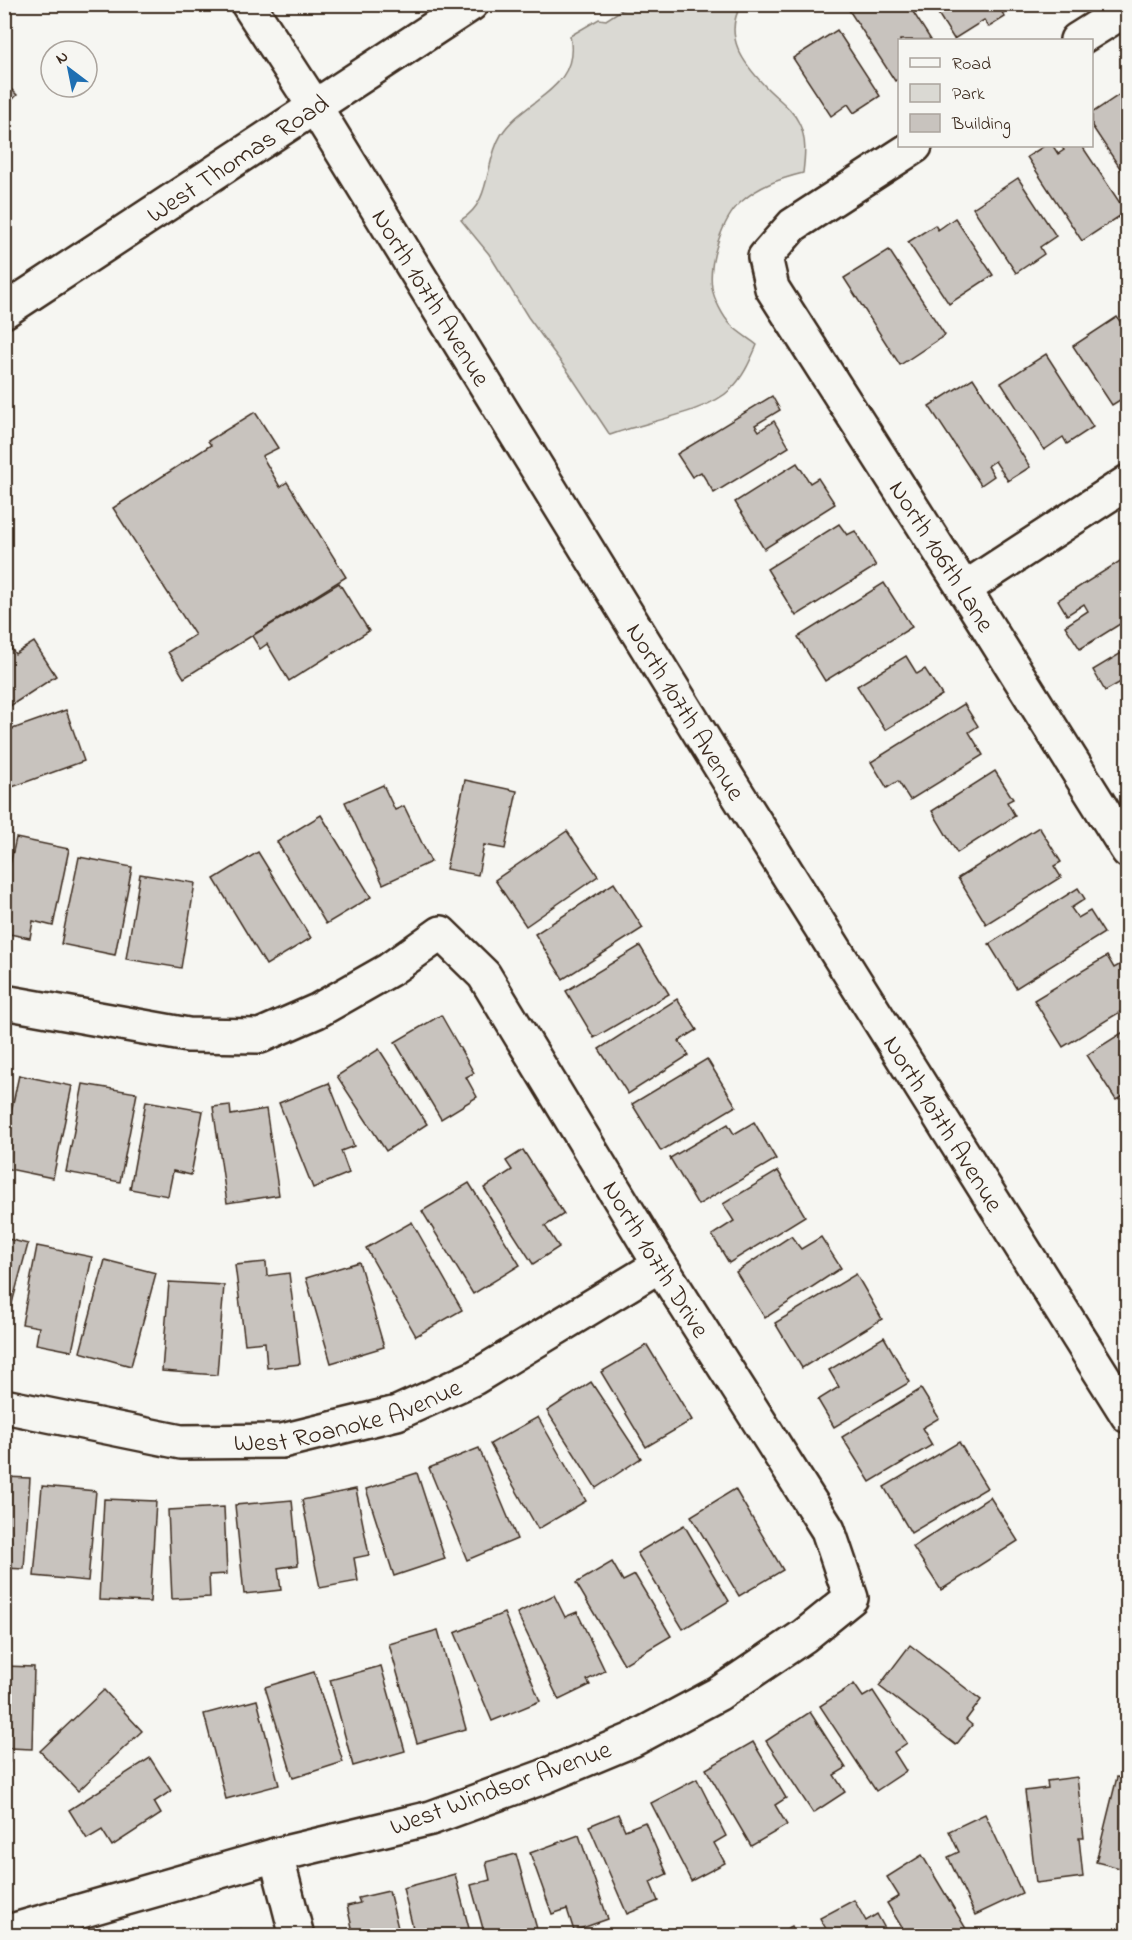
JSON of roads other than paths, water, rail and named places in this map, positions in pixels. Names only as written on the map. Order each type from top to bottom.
[{"type":"street","name":"North 107th Avenue","points":[[248,4],[315,107],[733,787],[1128,1416]]},
{"type":"street","name":"West Thomas Road","points":[[4,310],[471,4]]},
{"type":"street","points":[[1079,39],[1128,8]]},
{"type":"street","name":"North 106th Lane","points":[[913,147],[793,225],[765,257],[772,288],[1128,851]]},
{"type":"street","points":[[964,589],[1128,482]]},
{"type":"street","name":"North 107th Drive","points":[[4,1002],[188,1035],[260,1036],[316,1011],[389,970],[441,933],[484,975],[660,1265],[828,1530],[851,1599]]},
{"type":"street","name":"West Roanoke Avenue","points":[[4,1406],[181,1442],[282,1441],[397,1413],[474,1378],[660,1265]]},
{"type":"street","name":"West Windsor Avenue","points":[[7,1924],[431,1818],[543,1777],[632,1740],[718,1694],[804,1636],[851,1599]]},
{"type":"street","points":[[276,1855],[297,1935]]}]
